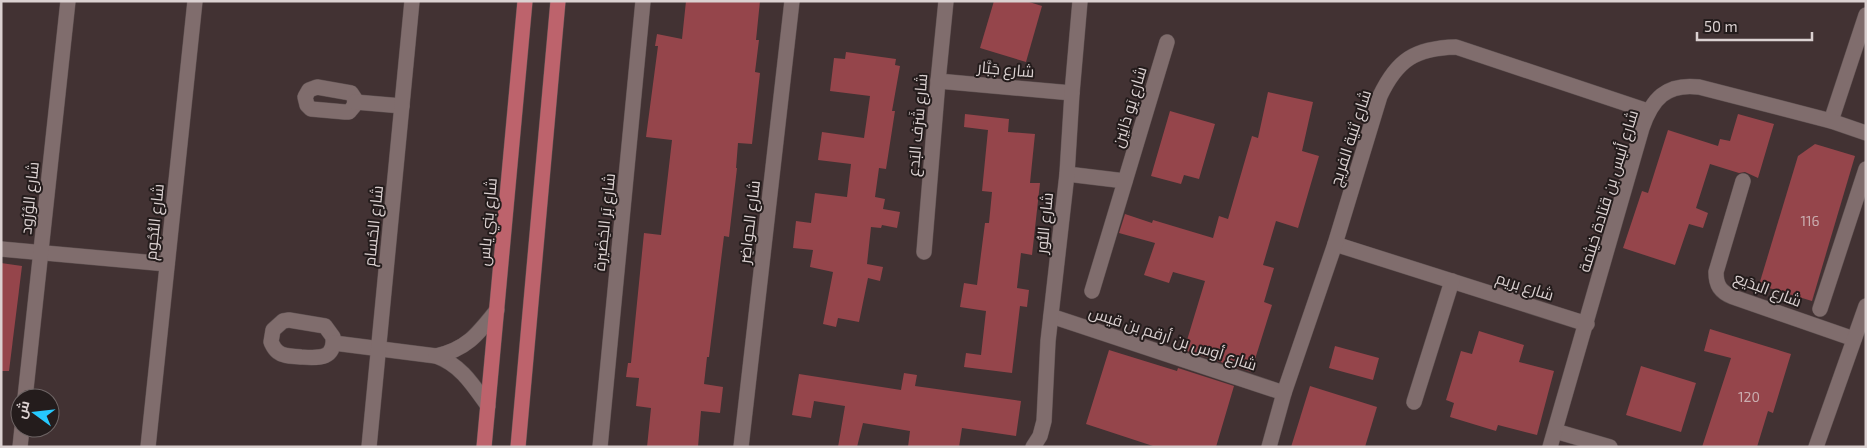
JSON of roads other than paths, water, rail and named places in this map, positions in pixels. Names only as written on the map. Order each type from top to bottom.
[{"type":"main road","name":"شارع بني ياس","points":[[484,447],[525,1]]},
{"type":"main road","points":[[518,447],[558,1]]},
{"type":"street","name":"شارع الوُرُود","points":[[26,388],[68,1]]},
{"type":"street","name":"شارع النُّجُوم","points":[[148,447],[195,1]]},
{"type":"street","name":"شارع الحُسام","points":[[369,447],[412,1]]},
{"type":"street","name":"شارع بَر الخِضَيرة","points":[[600,447],[644,1]]},
{"type":"street","name":"شارع الحواضِر","points":[[741,447],[792,1]]},
{"type":"street","name":"شارع شَرَف البَدع","points":[[924,252],[946,1]]},
{"type":"street","name":"شارع النُّور","points":[[1033,447],[1040,436],[1044,421],[1051,316],[1067,174],[1080,1]]},
{"type":"street","points":[[1831,121],[1866,15]]},
{"type":"street","name":"شارع يَو ذانِين","points":[[1092,291],[1167,42]]},
{"type":"street","name":"شارع ثنية الفريج","points":[[1269,447],[1284,392],[1335,244],[1380,96],[1388,79],[1401,64],[1418,53],[1436,48],[1456,47],[1648,111]]},
{"type":"street","name":"شارع جَبَّار","points":[[938,81],[1072,92]]},
{"type":"street","name":"شارع أنيس بن قتادة خيثمة","points":[[1550,447],[1648,111],[1658,99],[1670,90],[1684,85],[1714,90],[1831,121],[1866,133]]},
{"type":"street","points":[[355,102],[402,106]]},
{"type":"street","points":[[1820,309],[1866,168]]},
{"type":"street","points":[[1067,174],[1125,181]]},
{"type":"street","name":"شارع البدَيع","points":[[1743,181],[1716,272],[1719,288],[1725,294],[1854,340]]},
{"type":"street","name":"شارع بريم","points":[[1335,244],[1587,324]]},
{"type":"street","points":[[1,250],[168,264]]},
{"type":"street","points":[[1414,402],[1452,281]]},
{"type":"street","points":[[1816,447],[1866,306]]},
{"type":"street","points":[[436,356],[455,350],[472,340],[497,310]]},
{"type":"street","name":"شارع أوس بن أرقم بن قيس","points":[[1051,316],[1284,392]]},
{"type":"street","points":[[334,344],[436,356],[452,364],[466,376],[488,406]]},
{"type":"street","points":[[1555,431],[1610,447]]}]
